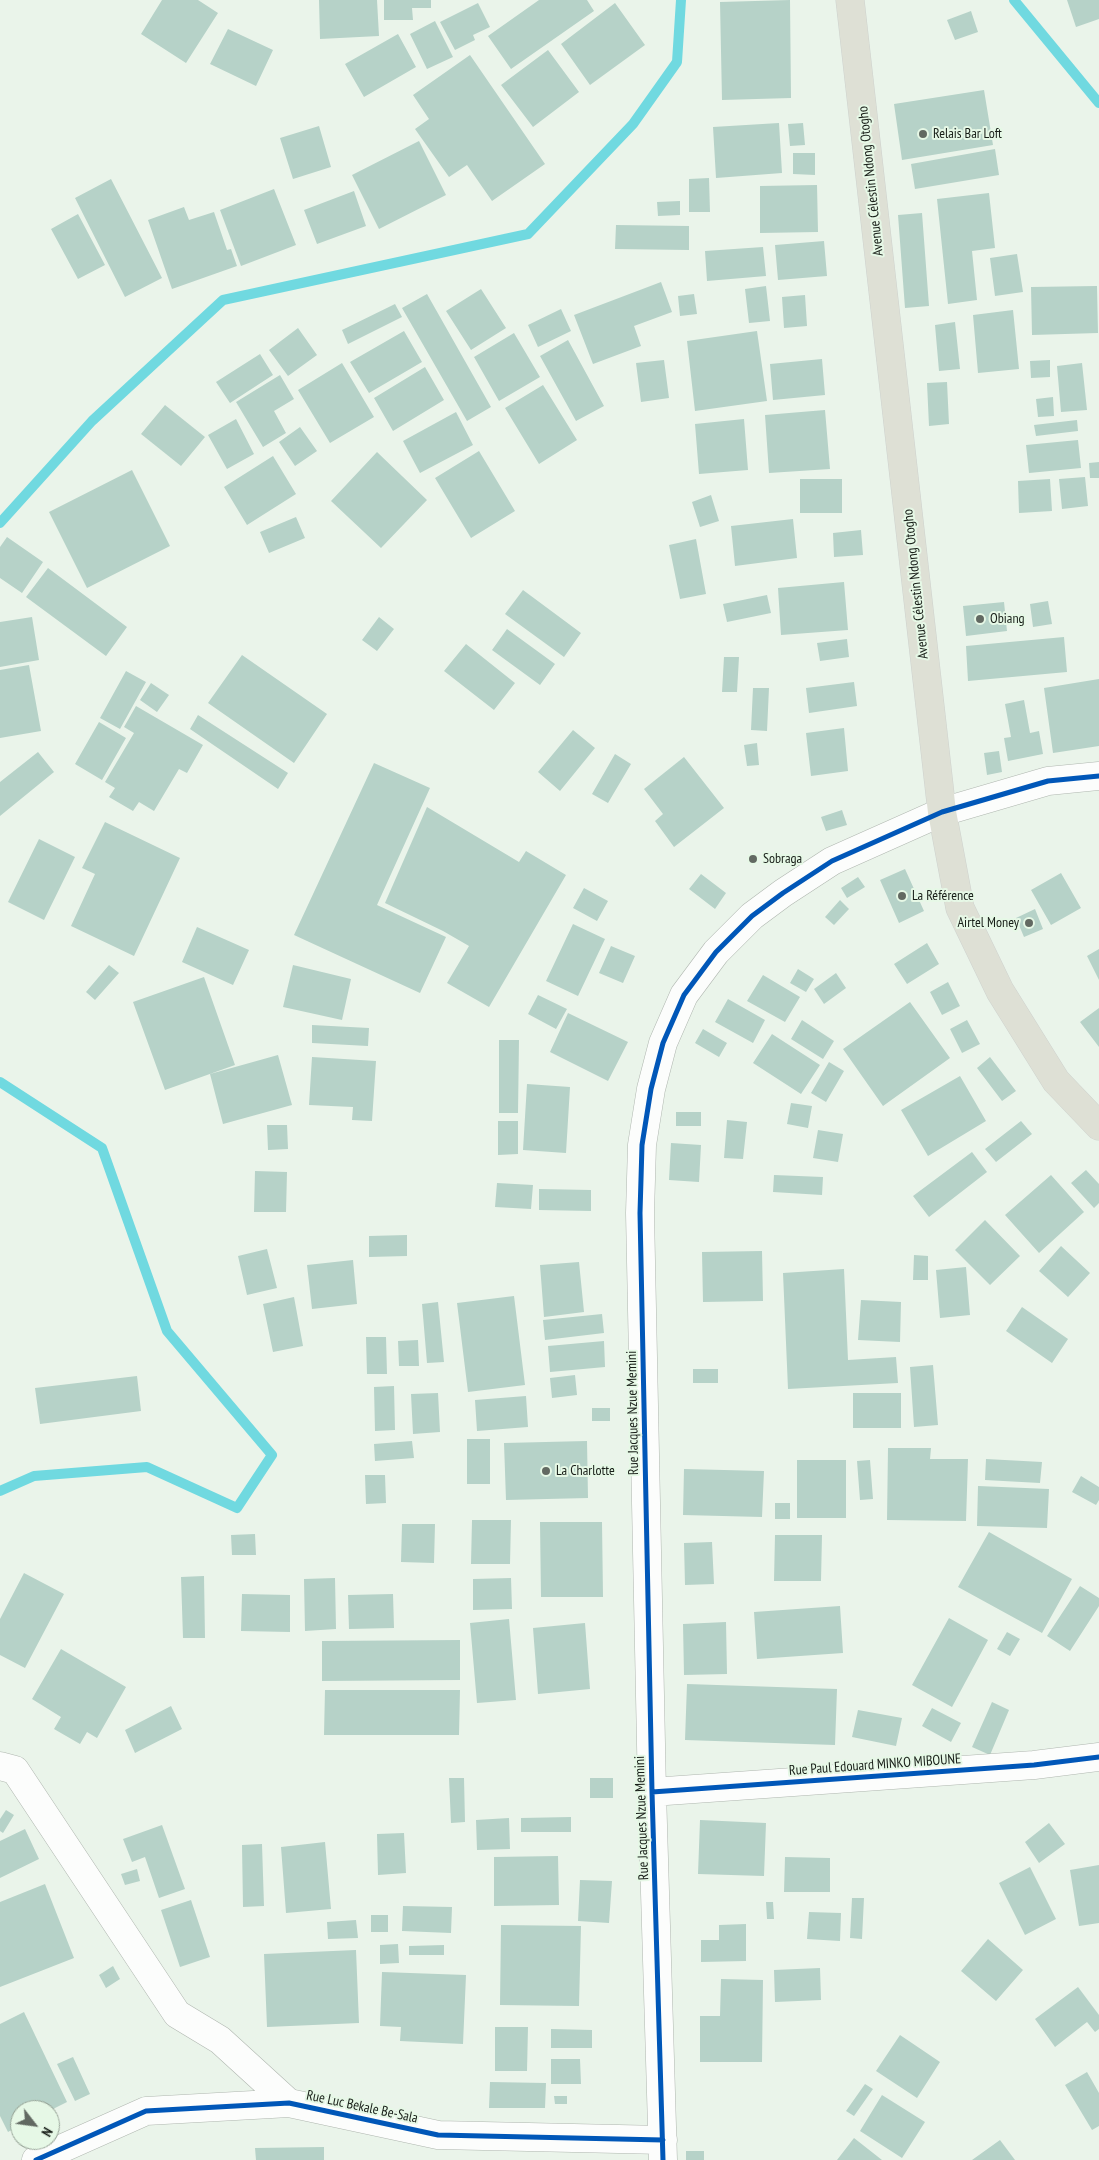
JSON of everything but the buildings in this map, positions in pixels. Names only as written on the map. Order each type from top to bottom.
[{"type":"main road","name":"Avenue Célestin Ndong Otogho","points":[[850,0],[942,812],[960,908],[1000,991],[1056,1080],[1099,1126]]},
{"type":"street","name":"Rue Jacques Nzue Memini","points":[[663,2150],[652,1792],[640,1213],[642,1145],[651,1089],[663,1043],[684,995],[716,952],[752,916],[832,862],[942,812],[1048,781],[1099,776]]},
{"type":"street","name":"Rue Paul Edouard MINKO MIBOUNE","points":[[652,1792],[1034,1765],[1099,1757]]},
{"type":"street","points":[[0,1766],[15,1770],[177,2014],[220,2040],[289,2103]]},
{"type":"street","name":"Rue Luc Bekale Be-Sala","points":[[36,2160],[146,2111],[289,2103],[438,2135],[663,2150]]},
{"type":"waterway","points":[[0,523],[92,421],[223,300],[528,234],[633,124],[677,62],[681,0]]},
{"type":"waterway","points":[[1014,0],[1099,103]]},
{"type":"waterway","points":[[0,1082],[102,1148],[167,1331],[272,1455],[237,1508],[147,1467],[34,1476],[0,1491]]},
{"type":"cycle path","points":[[663,2160],[652,1792],[640,1213],[642,1145],[651,1089],[663,1043],[684,995],[716,952],[752,916],[832,861],[942,812],[1048,781],[1099,776]]},
{"type":"cycle path","points":[[652,1792],[1034,1765],[1099,1757]]},
{"type":"cycle path","points":[[36,2160],[146,2111],[289,2103],[438,2135],[663,2140]]},
{"type":"place","name":"Relais Bar Loft","points":[[923,134]]},
{"type":"place","name":"Obiang","points":[[980,619]]},
{"type":"place","name":"Sobraga","points":[[753,859]]},
{"type":"place","name":"La Référence","points":[[902,896]]},
{"type":"place","name":"Airtel Money","points":[[1029,923]]},
{"type":"place","name":"La Charlotte","points":[[546,1471]]}]
